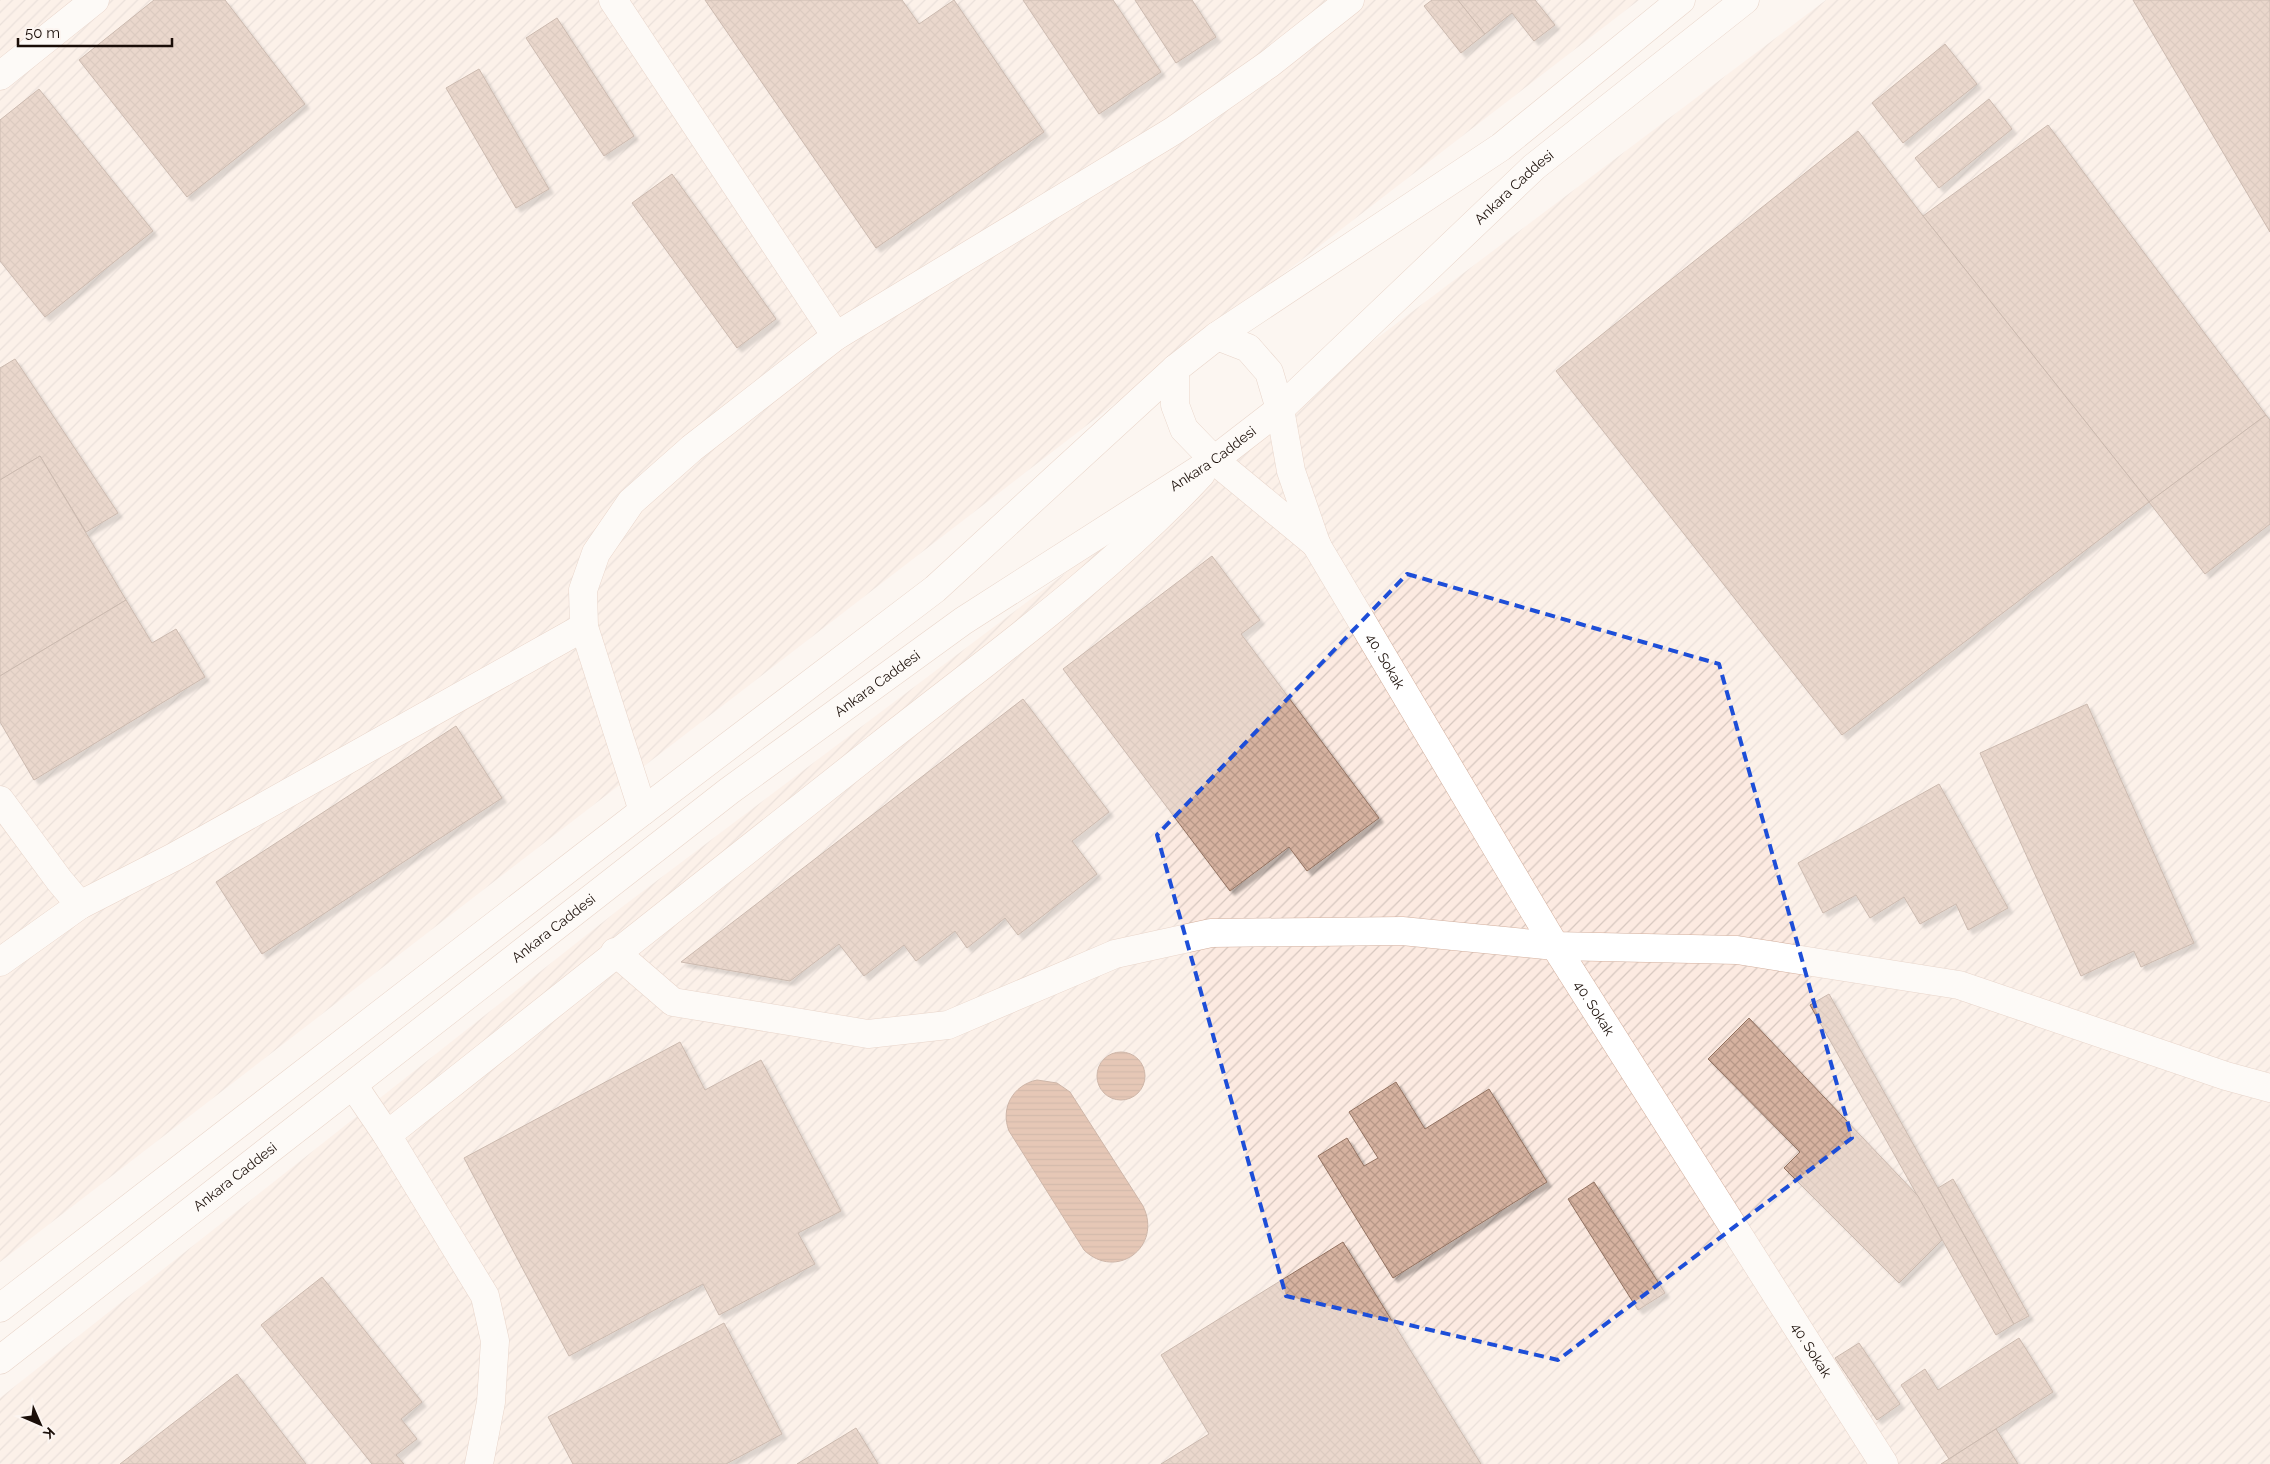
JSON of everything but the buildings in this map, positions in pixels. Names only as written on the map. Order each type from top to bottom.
[{"type":"main road","points":[[0,76],[95,0]]},
{"type":"main road","points":[[612,0],[836,336]]},
{"type":"main road","points":[[643,811],[584,627],[583,590],[596,553],[631,502],[692,448],[836,336],[1173,131],[1269,64],[1350,0]]},
{"type":"main road","points":[[0,1308],[643,811],[935,589],[1175,369],[1217,336],[1501,147],[1681,0]]},
{"type":"main road","name":"Ankara Caddesi","points":[[0,1360],[729,791],[946,633],[1214,460],[1280,408],[1534,167],[1745,0]]},
{"type":"main road","points":[[1217,336],[1248,348],[1269,372],[1280,408],[1291,471],[1317,546]]},
{"type":"main road","points":[[1175,369],[1175,406],[1184,429],[1214,460],[1317,546]]},
{"type":"main road","points":[[388,1135],[615,952],[1078,588],[1166,511],[1214,460]]},
{"type":"main road","name":"40. Sokak","points":[[1317,546],[1555,946],[1884,1464]]},
{"type":"main road","points":[[0,962],[80,905],[174,857],[584,627]]},
{"type":"main road","points":[[0,800],[59,880],[80,905]]},
{"type":"main road","points":[[615,952],[673,1002],[868,1034],[948,1025],[1115,954],[1211,934],[1402,931],[1555,946],[1737,950],[1959,986],[2226,1076],[2270,1088]]},
{"type":"main road","points":[[353,1085],[388,1135],[485,1296],[495,1341],[491,1402],[479,1464]]},
{"type":"highlighted area","points":[[1407,574],[1719,664],[1852,1138],[1558,1360],[1286,1296],[1157,835]]},
{"type":"shaded area","points":[[0,0],[1639,0],[0,1262]]},
{"type":"shaded area","points":[[1826,0],[2270,0],[2270,1464],[0,1464],[0,1398],[622,907]]},
{"type":"shaded area","points":[[1121,1052],[1130,1054],[1138,1059],[1143,1067],[1145,1076],[1143,1085],[1138,1093],[1130,1098],[1121,1100],[1112,1098],[1104,1093],[1099,1085],[1097,1076],[1099,1067],[1104,1059],[1112,1054]]},
{"type":"shaded area","points":[[1037,1080],[1057,1083],[1070,1092],[1143,1206],[1148,1221],[1147,1235],[1142,1246],[1133,1255],[1122,1261],[1110,1262],[1097,1259],[1084,1250],[1009,1131],[1006,1114],[1011,1099],[1021,1087]]}]
